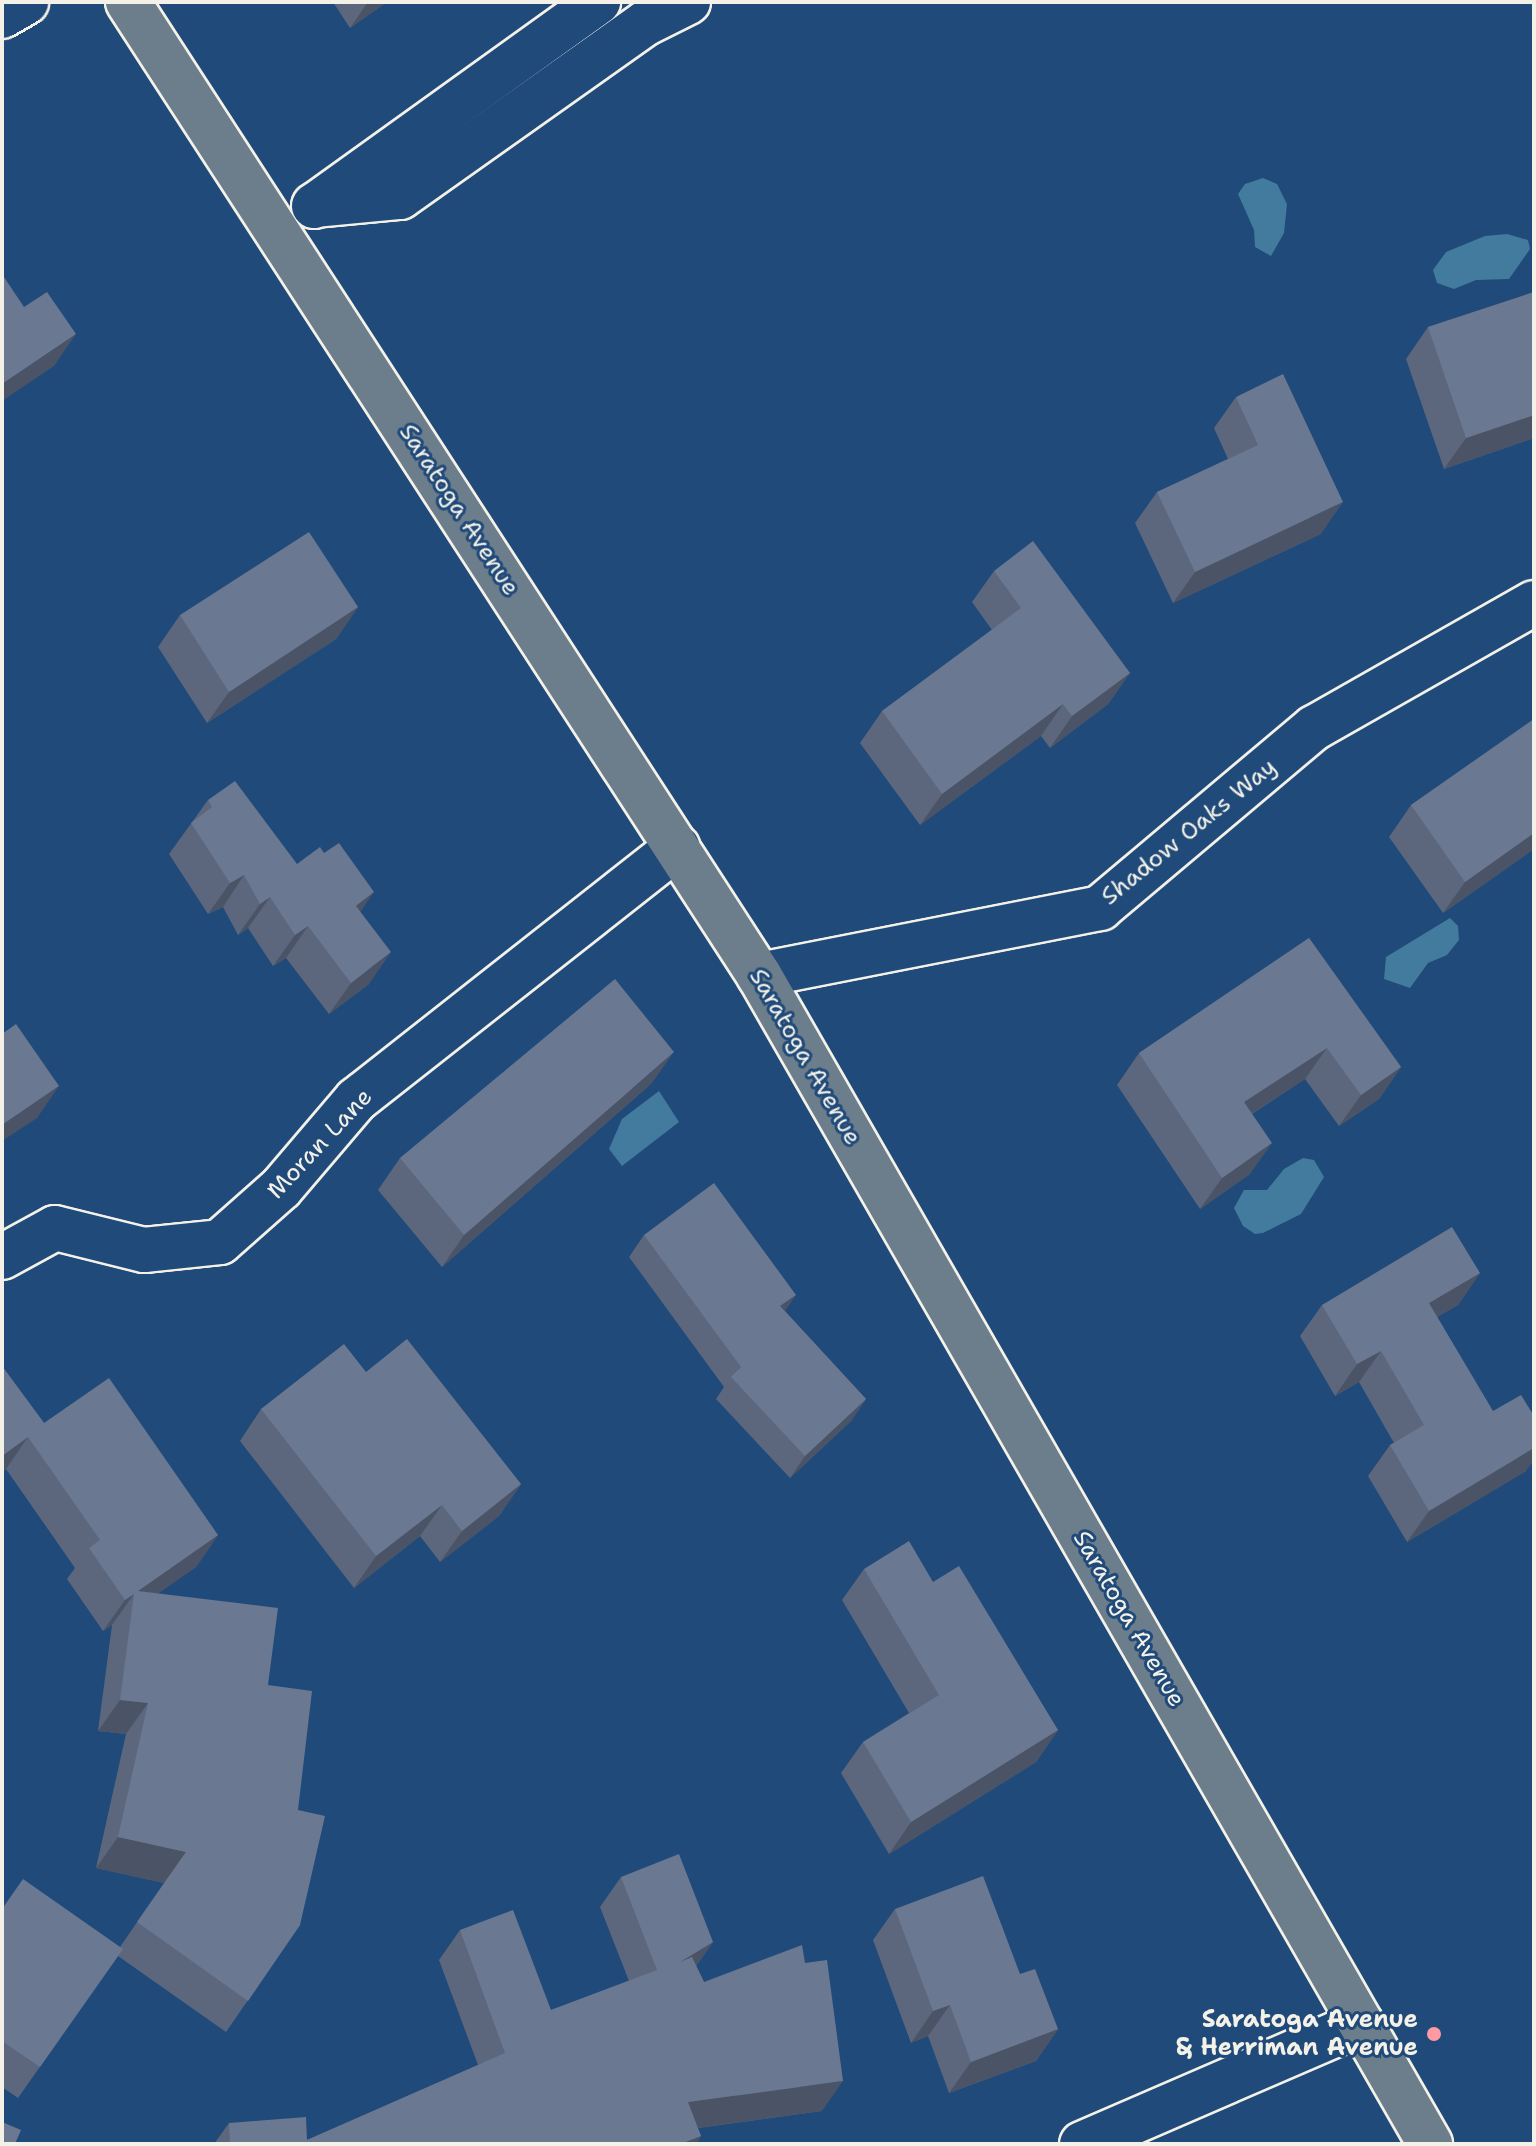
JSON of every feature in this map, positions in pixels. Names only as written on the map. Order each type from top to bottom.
[{"type":"main road","name":"Saratoga Avenue","points":[[128,2],[759,975],[1430,2144]]},
{"type":"street","points":[[2,16],[26,2]]},
{"type":"street","points":[[279,231],[598,2]]},
{"type":"street","points":[[315,205],[400,197],[646,23],[688,2]]},
{"type":"street","name":"Shadow Oaks Way","points":[[759,975],[1100,908],[1314,728],[1534,603]]},
{"type":"street","name":"Moran Lane","points":[[2,1257],[55,1228],[144,1250],[220,1242],[281,1188],[356,1100],[677,847]]},
{"type":"street","points":[[1082,2144],[1361,2023]]},
{"type":"water","points":[[1263,178],[1277,184],[1287,204],[1284,233],[1271,256],[1255,247],[1254,230],[1238,194],[1245,184]]},
{"type":"water","points":[[1507,234],[1528,240],[1530,249],[1509,279],[1476,280],[1454,289],[1437,283],[1433,270],[1446,252],[1485,236]]},
{"type":"water","points":[[1450,918],[1458,926],[1459,940],[1447,955],[1428,963],[1410,988],[1384,979],[1386,957]]},
{"type":"water","points":[[659,1091],[679,1122],[622,1166],[609,1149],[622,1119]]},
{"type":"water","points":[[1303,1158],[1314,1160],[1324,1177],[1301,1214],[1263,1233],[1255,1234],[1243,1226],[1234,1208],[1244,1190],[1267,1190],[1284,1169]]},
{"type":"building","points":[[2,274],[24,307],[47,292],[76,334],[2,384]]},
{"type":"building","points":[[1534,292],[1534,415],[1466,438],[1428,327]]},
{"type":"building","points":[[1283,374],[1343,502],[1195,572],[1157,492],[1258,445],[1236,397]]},
{"type":"building","points":[[309,532],[358,607],[229,692],[180,615]]},
{"type":"building","points":[[1033,541],[1130,673],[1072,716],[1063,704],[942,794],[882,711],[1021,608],[994,571]]},
{"type":"building","points":[[1534,719],[1534,833],[1465,882],[1411,805]]},
{"type":"building","points":[[235,781],[297,864],[320,847],[324,853],[339,843],[374,892],[356,906],[391,952],[351,983],[308,926],[295,935],[270,897],[260,904],[244,875],[230,883],[191,823],[212,807],[208,800]]},
{"type":"building","points":[[1309,938],[1401,1067],[1361,1095],[1327,1048],[1244,1102],[1272,1143],[1222,1178],[1139,1053]]},
{"type":"building","points":[[615,979],[674,1052],[464,1235],[400,1158]]},
{"type":"building","points":[[16,1024],[59,1086],[2,1125],[2,1034]]},
{"type":"building","points":[[714,1183],[796,1295],[780,1306],[866,1399],[805,1456],[731,1377],[741,1367],[644,1235]]},
{"type":"building","points":[[1452,1227],[1480,1273],[1429,1303],[1493,1411],[1521,1395],[1534,1416],[1534,1448],[1429,1511],[1390,1445],[1424,1425],[1381,1351],[1357,1364],[1322,1305]]},
{"type":"building","points":[[407,1339],[521,1484],[462,1531],[442,1505],[376,1556],[261,1409],[344,1344],[366,1372]]},
{"type":"building","points":[[2,1366],[44,1423],[109,1378],[218,1535],[138,1591],[278,1608],[268,1685],[312,1691],[298,1810],[325,1816],[300,1925],[248,2001],[137,1922],[186,1852],[118,1837],[148,1703],[120,1700],[134,1594],[125,1600],[89,1548],[100,1540],[28,1437],[2,1456]]},
{"type":"building","points":[[909,1541],[933,1582],[959,1566],[1058,1730],[911,1822],[863,1742],[939,1695],[864,1569]]},
{"type":"building","points":[[679,1854],[713,1942],[680,1962],[692,1957],[704,1982],[802,1945],[805,1963],[827,1960],[843,2081],[688,2102],[701,2136],[680,2144],[230,2144],[229,2123],[306,2117],[307,2140],[505,2053],[460,1930],[513,1910],[551,2010],[657,1970],[621,1877]]},
{"type":"building","points":[[983,1876],[1020,1974],[1035,1969],[1058,2029],[971,2062],[950,2005],[933,2011],[895,1909]]},
{"type":"building","points":[[23,1879],[123,1949],[40,2067],[2,2041],[2,1909]]},
{"type":"building","points":[[2,2122],[21,2130],[15,2144],[2,2144]]},
{"type":"place","name":"Saratoga Avenue & Herriman Avenue","points":[[1434,2034]]}]
